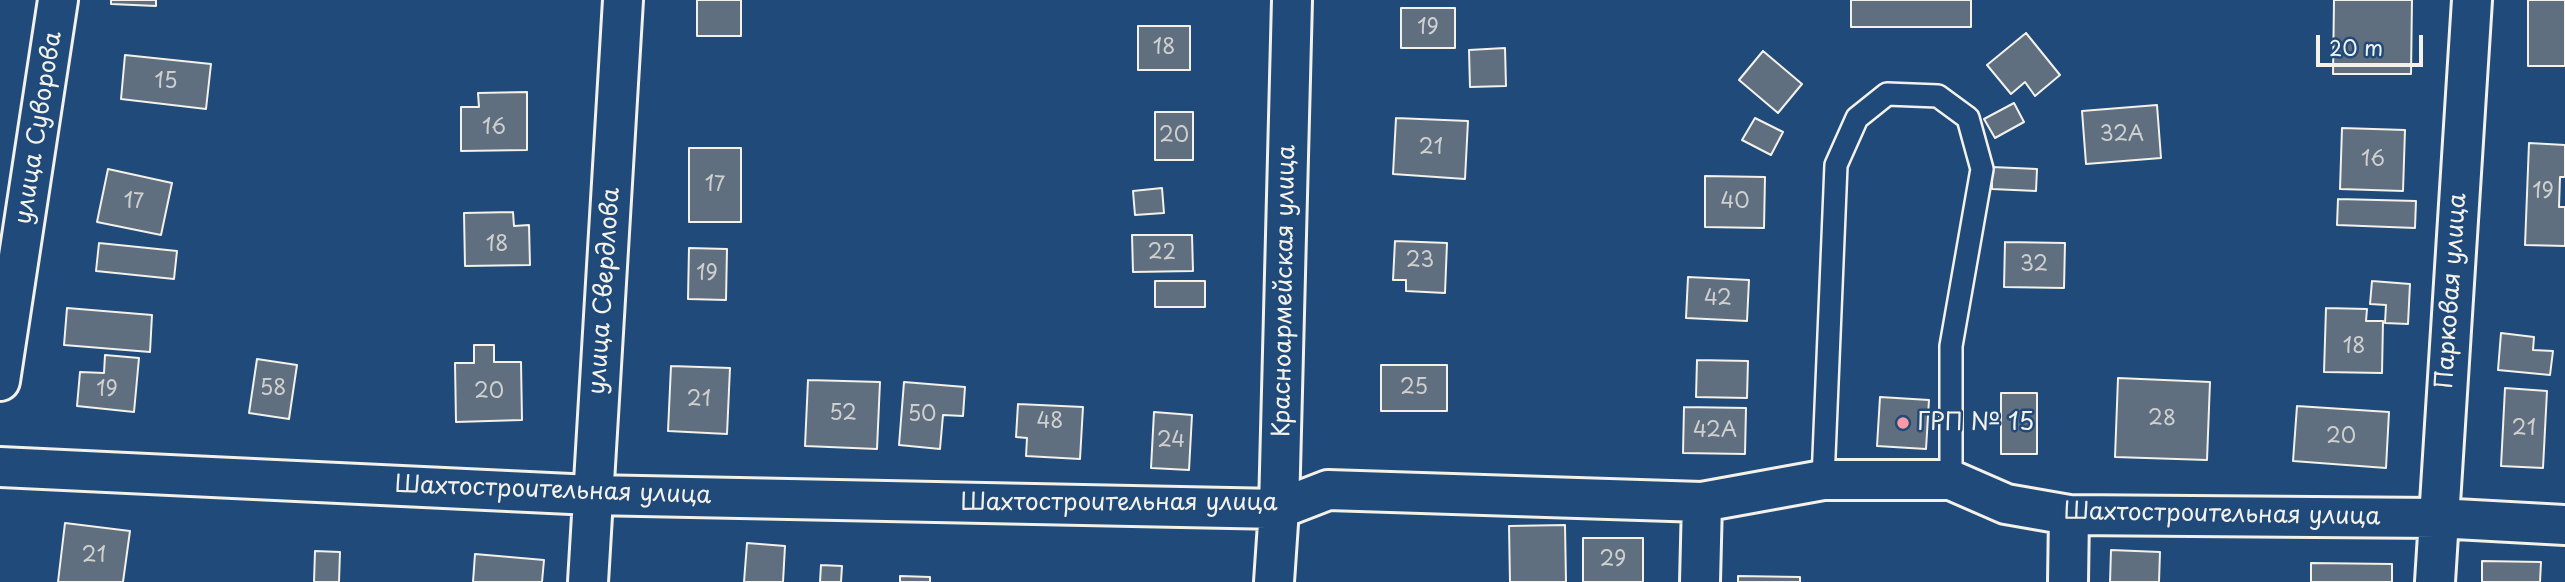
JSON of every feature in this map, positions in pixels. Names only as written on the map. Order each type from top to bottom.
[{"type":"street","name":"улица Суворова","points":[[0,381],[58,0]]},
{"type":"street","name":"улица Свердлова","points":[[588,582],[623,0]]},
{"type":"street","name":"Красноармейская улица","points":[[1274,582],[1279,509],[1292,0]]},
{"type":"street","name":"Парковая улица","points":[[2435,582],[2472,0]]},
{"type":"street","name":"Шахтостроительная улица","points":[[0,467],[592,495],[1279,509],[1328,490],[1702,502],[1823,480],[1951,480],[2006,504],[2069,515],[2437,518],[2565,525]]},
{"type":"street","points":[[1700,582],[1702,502]]},
{"type":"street","points":[[2068,582],[2069,515]]},
{"type":"lane","points":[[1823,480],[1836,165],[1857,118],[1888,94],[1938,96],[1968,118],[1982,169],[1951,346],[1951,480]]},
{"type":"building","points":[[111,0],[156,0],[156,6],[111,4]]},
{"type":"building","points":[[697,0],[741,0],[741,36],[697,36]]},
{"type":"building","points":[[1851,0],[1971,0],[1971,27],[1851,27]]},
{"type":"building","points":[[2334,0],[2412,0],[2411,74],[2333,74]]},
{"type":"building","points":[[2528,0],[2565,0],[2565,66],[2528,66]]},
{"type":"building","points":[[1401,8],[1455,8],[1455,48],[1401,48]]},
{"type":"building","points":[[1138,26],[1190,26],[1190,70],[1138,70]]},
{"type":"building","points":[[2026,33],[2060,75],[2035,96],[2025,82],[2011,94],[1987,65]]},
{"type":"building","points":[[1505,48],[1506,86],[1470,87],[1469,50]]},
{"type":"building","points":[[1763,51],[1802,84],[1778,113],[1739,80]]},
{"type":"building","points":[[125,55],[211,64],[206,109],[121,99]]},
{"type":"building","points":[[527,92],[527,150],[461,151],[461,107],[479,107],[478,93]]},
{"type":"building","points":[[2014,103],[2024,122],[1995,138],[1984,119]]},
{"type":"building","points":[[2157,105],[2161,158],[2086,164],[2082,111]]},
{"type":"building","points":[[1155,112],[1193,112],[1193,160],[1155,160]]},
{"type":"building","points":[[1396,118],[1468,121],[1465,179],[1393,174]]},
{"type":"building","points":[[1755,118],[1783,132],[1771,155],[1742,140]]},
{"type":"building","points":[[2342,128],[2405,130],[2403,191],[2340,189]]},
{"type":"building","points":[[2529,143],[2565,145],[2565,177],[2560,177],[2559,207],[2565,207],[2565,246],[2525,245]]},
{"type":"building","points":[[689,148],[741,148],[741,222],[689,222]]},
{"type":"building","points":[[1992,167],[2037,169],[2036,191],[1992,189]]},
{"type":"building","points":[[108,169],[172,183],[161,235],[97,222]]},
{"type":"building","points":[[1705,176],[1765,177],[1764,228],[1705,227]]},
{"type":"building","points":[[1162,188],[1164,213],[1135,215],[1133,191]]},
{"type":"building","points":[[2338,199],[2416,201],[2415,228],[2337,225]]},
{"type":"building","points":[[513,212],[514,226],[529,225],[530,265],[465,266],[464,213]]},
{"type":"building","points":[[1132,235],[1192,235],[1193,271],[1133,272]]},
{"type":"building","points":[[1395,241],[1447,243],[1445,293],[1406,291],[1406,280],[1393,280]]},
{"type":"building","points":[[2005,242],[2065,243],[2064,288],[2004,287]]},
{"type":"building","points":[[99,243],[177,251],[174,279],[96,271]]},
{"type":"building","points":[[689,248],[727,249],[726,300],[688,299]]},
{"type":"building","points":[[1688,277],[1749,280],[1747,321],[1686,318]]},
{"type":"building","points":[[1155,281],[1205,281],[1205,307],[1155,307]]},
{"type":"building","points":[[2372,281],[2410,284],[2408,324],[2385,323],[2386,305],[2370,304]]},
{"type":"building","points":[[67,308],[152,315],[150,352],[64,345]]},
{"type":"building","points":[[2326,308],[2367,309],[2366,321],[2383,321],[2382,373],[2324,372]]},
{"type":"building","points":[[2501,333],[2534,337],[2533,350],[2553,351],[2550,375],[2498,370]]},
{"type":"building","points":[[474,345],[494,345],[494,362],[521,362],[522,420],[456,422],[455,363],[474,363]]},
{"type":"building","points":[[105,355],[139,358],[134,412],[77,406],[80,372],[104,373]]},
{"type":"building","points":[[257,359],[297,365],[289,419],[249,413]]},
{"type":"building","points":[[1697,360],[1748,361],[1747,398],[1696,397]]},
{"type":"building","points":[[1381,365],[1447,365],[1447,411],[1381,411]]},
{"type":"building","points":[[671,366],[730,368],[727,434],[668,431]]},
{"type":"building","points":[[2118,378],[2210,382],[2207,460],[2115,457]]},
{"type":"building","points":[[808,380],[880,382],[877,449],[805,446]]},
{"type":"building","points":[[904,382],[965,387],[963,416],[943,415],[940,449],[899,445]]},
{"type":"building","points":[[2505,388],[2547,391],[2543,468],[2501,466]]},
{"type":"building","points":[[2001,393],[2037,393],[2037,454],[2001,454]]},
{"type":"building","name":"ГРП № 15","points":[[1880,397],[1929,400],[1926,449],[1877,446]]},
{"type":"building","points":[[1018,404],[1083,407],[1080,459],[1026,456],[1027,438],[1016,437]]},
{"type":"building","points":[[2297,406],[2389,412],[2386,468],[2293,461]]},
{"type":"building","points":[[1684,407],[1746,408],[1745,454],[1683,453]]},
{"type":"building","points":[[1154,412],[1192,415],[1189,470],[1151,468]]},
{"type":"building","points":[[65,523],[130,531],[123,582],[58,582]]},
{"type":"building","points":[[1565,525],[1566,582],[1510,582],[1509,526]]},
{"type":"building","points":[[1583,538],[1643,538],[1643,582],[1583,582]]},
{"type":"building","points":[[747,543],[785,546],[783,582],[744,582]]},
{"type":"building","points":[[2111,550],[2160,552],[2159,582],[2110,582]]},
{"type":"building","points":[[315,551],[340,552],[339,582],[314,582]]},
{"type":"building","points":[[475,554],[544,560],[542,582],[473,582]]},
{"type":"building","points":[[2482,561],[2541,562],[2540,582],[2482,582]]},
{"type":"building","points":[[2311,563],[2392,564],[2392,582],[2311,582]]},
{"type":"building","points":[[821,565],[842,566],[841,582],[820,582]]},
{"type":"building","points":[[900,576],[930,577],[930,582],[900,582]]},
{"type":"building","points":[[1738,576],[1800,577],[1800,582],[1738,582]]},
{"type":"place","name":"ГРП № 15","points":[[1903,423]]}]
